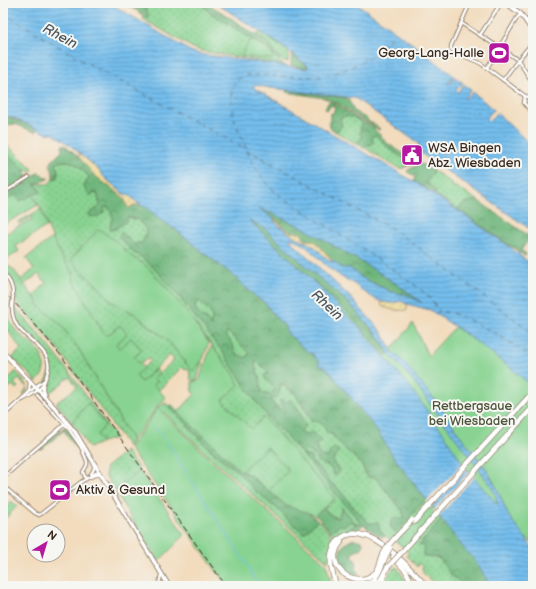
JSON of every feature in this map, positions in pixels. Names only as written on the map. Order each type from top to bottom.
[{"type":"highway","points":[[369,586],[380,572],[392,546],[533,392]]},
{"type":"highway","points":[[373,586],[388,567],[533,406]]},
{"type":"highway","points":[[413,586],[404,568],[387,552],[376,542],[358,536],[351,536],[343,541],[337,548],[335,555],[336,564],[347,576],[356,579],[366,578],[373,574],[379,568],[383,553],[390,544],[484,443],[492,437]]},
{"type":"highway","points":[[336,586],[330,563],[332,550],[338,541],[346,535],[356,533],[366,535],[397,556],[426,586]]},
{"type":"highway","points":[[381,586],[388,567]]},
{"type":"main road","points":[[506,3],[520,15],[533,32]]},
{"type":"main road","points":[[3,352],[30,380],[70,426],[94,462],[167,583]]},
{"type":"street","points":[[470,3],[451,49],[476,61],[525,96],[533,99]]},
{"type":"street","points":[[480,35],[502,3]]},
{"type":"street","points":[[526,22],[533,13]]},
{"type":"street","points":[[487,68],[520,15]]},
{"type":"street","points":[[461,23],[518,60],[533,83]]},
{"type":"street","points":[[503,80],[533,42]]},
{"type":"street","points":[[525,96],[524,103],[533,113]]},
{"type":"street","points":[[3,193],[29,177]]},
{"type":"street","points":[[3,273],[12,286],[12,315],[17,325],[22,332],[40,347],[46,357],[48,371],[43,385],[46,398]]},
{"type":"street","points":[[20,401],[37,388],[45,379]]},
{"type":"street","points":[[29,393],[30,380]]},
{"type":"street","points":[[3,416],[29,393],[43,385]]},
{"type":"street","points":[[38,395],[65,424],[75,438],[87,459],[83,472],[86,479]]},
{"type":"street","points":[[3,478],[65,424]]},
{"type":"street","points":[[90,476],[93,471],[94,462]]},
{"type":"street","points":[[86,479],[99,472]]},
{"type":"street","points":[[3,486],[39,515],[90,476],[99,472]]},
{"type":"street","points":[[162,575],[160,585],[167,583]]},
{"type":"green space","points":[[121,3],[135,4],[143,7],[148,13],[148,18],[136,10]]},
{"type":"green space","points":[[128,3],[198,3],[205,7],[209,12],[267,48],[284,65],[201,51],[193,48],[143,19],[146,14]]},
{"type":"green space","points":[[198,3],[207,3],[270,44],[273,51],[280,58],[279,60],[267,48],[209,12],[205,7]]},
{"type":"green space","points":[[259,32],[289,52],[288,62],[283,61],[273,51],[269,44],[257,35]]},
{"type":"green space","points":[[251,39],[266,48],[274,57],[272,59],[241,56]]},
{"type":"green space","points":[[292,54],[307,65],[307,67],[305,68],[291,65]]},
{"type":"green space","points":[[287,90],[347,98],[354,111],[380,129],[379,130],[335,102],[324,98],[286,92]]},
{"type":"green space","points":[[329,101],[373,128],[387,143],[416,162],[407,166],[406,160],[387,147],[376,135],[372,137],[373,142],[371,145],[369,144],[364,148],[357,144],[362,137],[360,133],[362,124],[352,117],[346,116],[340,118],[342,125],[336,132],[333,130],[329,126],[329,123],[330,114],[333,113],[335,107],[331,105],[328,110],[325,109]]},
{"type":"green space","points":[[3,115],[37,129],[35,132],[15,124],[7,125],[3,122]]},
{"type":"green space","points":[[344,115],[354,117],[362,124],[360,128],[362,137],[357,144],[336,132],[339,129],[339,118]]},
{"type":"green space","points":[[376,134],[387,147],[406,160],[407,166],[404,168],[396,167],[365,148],[373,142],[372,137]]},
{"type":"green space","points":[[3,144],[6,144],[33,169],[31,172],[24,169],[3,148]]},
{"type":"green space","points":[[64,144],[108,186],[122,196],[129,208],[134,205],[146,207],[229,272],[255,296],[265,303],[277,319],[285,326],[286,331],[300,345],[312,353],[316,359],[330,372],[376,429],[393,456],[426,499],[396,532],[392,530],[390,523],[395,517],[401,519],[405,516],[402,510],[374,476],[370,478],[365,474],[364,469],[358,460],[342,446],[331,433],[327,434],[324,425],[315,420],[312,421],[307,410],[295,394],[280,383],[279,393],[275,398],[272,397],[271,401],[284,412],[285,409],[283,405],[279,402],[281,399],[287,402],[290,399],[298,409],[306,425],[300,432],[306,434],[312,432],[316,437],[320,438],[321,442],[316,444],[317,450],[320,454],[323,457],[328,457],[334,448],[339,451],[333,460],[335,466],[338,467],[339,473],[335,476],[329,466],[317,461],[317,457],[311,452],[306,450],[303,453],[306,456],[311,457],[311,461],[324,473],[333,485],[337,487],[353,507],[370,524],[376,522],[378,523],[380,531],[385,536],[382,537],[367,528],[364,524],[358,531],[348,531],[343,534],[345,530],[356,525],[351,521],[344,526],[340,525],[330,532],[315,515],[324,508],[328,513],[336,518],[339,517],[342,507],[356,524],[361,523],[290,440],[269,418],[254,399],[222,351],[174,290],[153,267],[133,252],[119,237],[121,232],[134,244],[142,243],[145,237],[146,229],[138,220],[128,217],[126,222],[111,230],[110,226],[112,216],[108,207],[104,207],[104,212],[99,216],[89,216],[90,213],[100,205],[97,193],[90,196],[86,192],[84,186],[89,177],[74,163],[65,161],[56,164],[58,172],[57,178],[53,179],[50,163],[62,151],[62,146]],"holes":[[[200,301],[212,314],[211,326],[195,309],[196,303]],[[228,332],[250,354],[245,358],[235,352],[230,340],[225,335]],[[256,360],[268,372],[268,374],[265,374],[264,377],[275,389],[270,395],[261,393],[260,379],[255,365]]]},
{"type":"green space","points":[[3,148],[24,169],[29,179],[39,172],[46,178],[49,178],[34,184],[41,192],[20,201],[3,202]]},
{"type":"green space","points":[[66,161],[79,167],[89,177],[84,186],[94,193],[97,193],[100,205],[90,213],[104,207],[108,207],[114,218],[110,226],[114,230],[126,222],[127,217],[138,220],[146,229],[145,237],[142,243],[134,244],[124,234],[133,252],[153,267],[174,290],[222,351],[254,399],[269,418],[290,440],[361,522],[361,524],[351,528],[336,538],[330,532],[340,524],[344,525],[351,521],[355,523],[340,514],[339,517],[333,516],[324,508],[335,499],[264,417],[251,429],[222,400],[238,385],[233,373],[185,310],[148,267],[131,256],[90,279],[124,308],[135,314],[148,326],[164,337],[193,371],[201,361],[202,362],[197,379],[194,381],[191,380],[189,370],[185,370],[182,367],[159,390],[153,384],[154,378],[174,360],[170,355],[141,382],[135,375],[151,361],[148,358],[140,363],[134,357],[142,350],[131,338],[120,349],[103,332],[73,280],[73,273],[61,256],[52,238],[41,209],[33,195],[41,192],[33,184],[48,184],[53,179],[57,178],[58,172],[56,164]]},
{"type":"green space","points":[[420,164],[433,170],[432,175],[426,182],[436,191],[435,194],[414,181],[415,176],[407,172]]},
{"type":"green space","points":[[433,170],[453,184],[452,186],[477,200],[465,203],[457,209],[435,194],[436,191],[426,182],[432,175]]},
{"type":"green space","points":[[15,195],[20,201],[33,195],[38,205],[3,225],[3,202]]},
{"type":"green space","points":[[477,200],[529,236],[527,242],[521,250],[526,254],[525,256],[457,209],[465,203]]},
{"type":"green space","points":[[257,207],[302,227],[375,270],[422,303],[407,295],[392,292],[364,279],[350,268],[342,268],[305,240],[301,233],[291,232]]},
{"type":"green space","points":[[41,209],[47,226],[16,246],[19,251],[3,262],[3,235],[32,219],[31,217],[19,224],[18,222]]},
{"type":"green space","points":[[248,219],[264,228],[349,303],[379,338],[389,354],[454,436],[362,330]]},
{"type":"green space","points":[[99,229],[118,243],[131,256],[148,267],[185,310],[209,343],[203,359],[193,371],[164,337],[135,314],[112,302],[71,259]]},
{"type":"green space","points":[[52,238],[61,256],[73,273],[73,280],[103,332],[107,336],[120,325],[127,334],[116,344],[120,349],[131,338],[142,350],[134,357],[144,368],[136,375],[141,382],[156,369],[159,373],[154,378],[156,382],[153,384],[166,398],[160,403],[132,440],[79,349],[60,324],[40,307],[34,296],[46,283],[38,274],[24,285],[21,280],[34,269],[26,258]]},
{"type":"green space","points":[[3,263],[13,269],[34,296],[40,307],[60,324],[79,349],[132,440],[129,448],[56,347],[18,304],[13,285]]},
{"type":"green space","name":"Rettbergsaue bei Wiesbaden","points":[[313,280],[349,314],[386,356],[413,323],[428,356],[455,327],[497,356],[533,386],[533,543],[453,487],[294,300]]},
{"type":"green space","points":[[3,297],[8,302],[8,312],[11,323],[42,357],[44,363],[43,372],[36,382],[12,358],[21,349],[3,324]]},
{"type":"green space","points":[[200,301],[212,314],[211,327],[206,319],[201,317],[195,309],[195,303]]},
{"type":"green space","points":[[14,307],[53,351],[116,438],[102,442],[97,435],[88,403],[72,423],[56,403],[77,387],[70,377],[48,394],[43,389],[50,371],[49,361],[46,353],[20,326],[15,317]]},
{"type":"green space","points":[[228,332],[250,353],[244,358],[235,352],[233,346],[224,335]]},
{"type":"green space","points":[[211,347],[213,347],[233,373],[239,385],[222,400],[251,429],[264,417],[335,499],[315,515],[287,506],[269,491],[289,470],[267,447],[241,471],[178,412],[195,394],[192,391],[192,382],[199,380]]},
{"type":"green space","points":[[256,360],[268,372],[267,381],[275,389],[270,395],[261,393],[256,371]]},
{"type":"green space","points":[[16,371],[27,385],[27,386],[26,384],[24,385],[19,379],[14,383],[18,387],[16,389],[12,385],[8,389],[4,384]]},
{"type":"green space","points":[[280,383],[296,395],[312,421],[315,420],[324,425],[343,447],[362,465],[365,474],[374,476],[402,510],[405,516],[399,519],[392,530],[396,532],[426,499],[442,519],[420,544],[424,547],[423,555],[425,557],[439,558],[451,574],[462,584],[462,586],[436,586],[423,573],[422,566],[418,564],[417,567],[407,556],[408,552],[397,542],[381,533],[378,527],[373,523],[370,524],[366,521],[324,473],[303,453],[306,450],[311,452],[323,464],[331,468],[338,468],[335,466],[333,460],[338,451],[328,457],[323,457],[317,450],[315,437],[300,432],[300,411],[293,403],[279,402],[286,409],[284,412],[273,404],[271,401],[272,397],[280,391]]},
{"type":"green space","points":[[27,386],[27,391],[24,395],[23,393]]},
{"type":"green space","points":[[88,403],[105,425],[97,435],[102,442],[89,448],[72,423]]},
{"type":"green space","points":[[166,403],[214,453],[237,471],[269,503],[276,507],[288,520],[304,533],[318,520],[335,540],[328,562],[207,454],[164,412],[153,422],[148,423],[157,408]]},
{"type":"green space","points":[[171,404],[241,471],[251,476],[283,503],[307,512],[318,520],[304,533],[288,520],[276,507],[257,493],[237,471],[205,445],[187,424],[169,407]]},
{"type":"green space","points":[[158,408],[212,461],[326,564],[332,586],[227,586],[129,448]]},
{"type":"green space","points":[[65,427],[79,447],[76,448],[64,430],[42,449],[40,447],[63,428]]},
{"type":"green space","points":[[266,447],[290,470],[269,491],[251,476],[241,471]]},
{"type":"green space","points":[[126,451],[140,471],[115,491],[105,475],[105,468]]},
{"type":"green space","points":[[140,471],[185,535],[159,561],[115,491]]},
{"type":"green space","points":[[11,501],[17,506],[3,521],[3,510]]},
{"type":"green space","points":[[442,519],[465,550],[474,559],[491,586],[462,586],[462,584],[451,575],[439,558],[425,557],[423,555],[424,547],[419,545]]},
{"type":"green space","points":[[354,539],[362,541],[363,543],[362,548],[352,554],[357,564],[356,569],[359,573],[358,575],[350,573],[344,569],[339,559],[339,553],[342,548]]},
{"type":"green space","points":[[397,567],[404,578],[405,586],[384,586],[390,572]]},
{"type":"green space","points":[[407,579],[410,586],[407,586]]},
{"type":"sand","points":[[79,153],[99,170],[105,178],[140,205],[134,205],[129,208],[122,196],[94,175],[79,157]]},
{"type":"sand","points":[[273,218],[290,232],[301,233],[305,240],[315,241],[333,261],[326,258],[315,247],[290,234],[275,222]]},
{"type":"sand","points":[[400,300],[407,304],[407,310],[388,308],[382,306],[381,302],[395,303]]},
{"type":"water","name":"Rhein","points":[[3,3],[110,3],[190,51],[199,54],[307,69],[308,66],[279,44],[216,3],[356,3],[454,76],[448,83],[449,84],[455,77],[463,83],[456,90],[458,92],[464,84],[471,90],[465,98],[466,99],[473,92],[494,110],[486,118],[489,121],[497,113],[533,147],[533,231],[422,154],[419,150],[419,144],[355,98],[255,85],[253,86],[254,88],[418,184],[510,247],[516,253],[519,253],[520,256],[533,265],[533,387],[466,334],[430,310],[400,301],[387,303],[376,299],[330,269],[305,246],[294,239],[289,239],[348,295],[382,332],[393,353],[400,358],[444,411],[456,430],[487,470],[498,490],[508,515],[533,548],[533,586],[491,586],[474,559],[465,550],[393,456],[376,429],[330,372],[324,366],[319,366],[319,361],[312,353],[308,352],[290,336],[286,331],[285,326],[277,319],[265,303],[175,229],[161,220],[146,207],[140,205],[130,196],[124,194],[70,145],[54,134],[48,134],[3,114]],"holes":[[[259,208],[302,227],[375,270],[422,303],[407,295],[392,292],[364,279],[350,268],[342,268],[326,258],[315,247],[290,234],[275,222],[273,218]],[[249,220],[264,228],[349,303],[379,337],[389,354],[411,378],[490,484],[498,505],[461,461],[444,434],[407,383],[362,330]]]},
{"type":"pier","points":[[464,462],[468,467],[430,508],[426,502]]},
{"type":"pier","points":[[471,470],[475,476],[438,517],[433,511]]},
{"type":"waterway","points":[[154,428],[160,432],[247,565],[259,586]]},
{"type":"ferry route","points":[[3,13],[85,62],[396,231],[533,333]]},
{"type":"ferry route","points":[[246,148],[238,130],[232,108],[231,97],[233,88],[238,80],[247,75],[319,77],[340,72],[360,63],[378,51],[393,35]]},
{"type":"ferry route","points":[[247,151],[259,173],[276,193],[419,288],[429,297],[439,310],[438,313],[446,312],[457,315],[486,328],[533,358]]},
{"type":"railway","points":[[3,291],[33,322],[63,358],[226,586]]},
{"type":"place","name":"Georg-Lang-Halle","points":[[499,53]]},
{"type":"place","name":"WSA Bingen Abz. Wiesbaden","points":[[412,155]]},
{"type":"place","name":"Aktiv & Gesund","points":[[60,490]]}]
